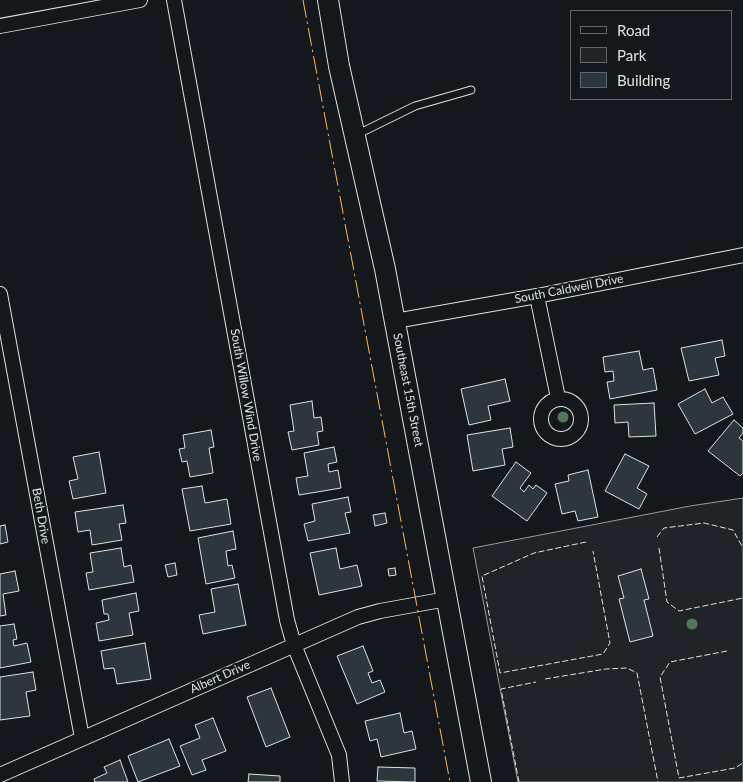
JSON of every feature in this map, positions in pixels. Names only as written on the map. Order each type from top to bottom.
[{"type":"main road","name":"Southeast 15th Street","points":[[328,0],[339,66],[385,269],[481,782]]},
{"type":"street","points":[[0,26],[140,0]]},
{"type":"street","name":"South Willow Wind Drive","points":[[174,0],[286,620],[294,645],[339,755],[342,782]]},
{"type":"street","name":"South Caldwell Drive","points":[[395,321],[537,296],[743,255]]},
{"type":"street","name":"Beth Drive","points":[[0,294],[82,738]]},
{"type":"street","points":[[537,296],[558,398]]},
{"type":"street","name":"Albert Drive","points":[[0,775],[358,617],[380,611],[447,599]]},
{"type":"lane","points":[[355,136],[415,106],[472,90]]},
{"type":"green space","points":[[743,498],[743,782],[518,782],[473,548],[690,506]]},
{"type":"building","points":[[722,340],[725,356],[715,358],[719,375],[689,381],[681,348]]},
{"type":"building","points":[[639,351],[643,370],[653,368],[657,390],[610,399],[607,382],[614,381],[613,371],[605,372],[603,357]]},
{"type":"building","points":[[505,379],[510,401],[488,406],[491,420],[469,425],[461,389]]},
{"type":"building","points":[[705,389],[712,403],[723,397],[733,414],[695,434],[678,404]]},
{"type":"building","points":[[312,401],[314,418],[321,417],[323,431],[317,432],[319,445],[292,450],[288,432],[294,431],[290,405]]},
{"type":"building","points":[[654,403],[656,436],[629,437],[628,422],[615,423],[614,405]]},
{"type":"building","points":[[734,420],[743,428],[743,433],[739,438],[743,441],[743,473],[740,476],[708,451]]},
{"type":"building","points":[[510,428],[513,447],[502,449],[505,465],[473,471],[467,435]]},
{"type":"building","points":[[211,430],[214,447],[209,448],[213,473],[190,477],[187,461],[182,462],[179,449],[185,448],[183,435]]},
{"type":"building","points":[[334,447],[337,462],[328,464],[329,472],[338,470],[341,488],[299,495],[296,478],[308,476],[304,453]]},
{"type":"building","points":[[99,452],[106,493],[73,499],[69,481],[78,479],[73,457]]},
{"type":"building","points":[[625,454],[649,466],[637,488],[647,494],[639,509],[605,491]]},
{"type":"building","points":[[516,462],[531,473],[520,488],[524,492],[529,485],[533,489],[536,485],[547,493],[527,521],[492,496]]},
{"type":"building","points":[[588,470],[598,517],[578,521],[575,511],[562,514],[555,484],[569,481],[568,475]]},
{"type":"building","points":[[202,486],[205,503],[227,499],[231,524],[190,531],[182,489]]},
{"type":"building","points":[[348,497],[351,512],[345,513],[350,533],[308,541],[304,524],[315,521],[312,504]]},
{"type":"building","points":[[123,505],[126,523],[119,524],[122,540],[92,545],[90,530],[78,532],[75,512]]},
{"type":"building","points":[[385,513],[387,523],[375,526],[373,515]]},
{"type":"building","points":[[5,525],[8,542],[0,544],[0,526]]},
{"type":"building","points":[[233,531],[236,549],[226,551],[228,566],[232,565],[235,578],[206,584],[198,538]]},
{"type":"building","points":[[121,548],[124,567],[131,565],[134,582],[89,590],[86,573],[93,572],[90,553]]},
{"type":"building","points":[[336,548],[340,569],[357,565],[362,586],[319,595],[310,553]]},
{"type":"building","points":[[175,563],[177,575],[168,577],[165,565]]},
{"type":"building","points":[[395,568],[396,575],[389,576],[388,569]]},
{"type":"building","points":[[641,569],[649,599],[644,600],[653,636],[630,642],[619,599],[624,598],[618,576]]},
{"type":"building","points":[[15,571],[19,591],[3,594],[6,615],[0,616],[0,574]]},
{"type":"building","points":[[238,584],[246,625],[203,634],[199,615],[215,612],[211,589]]},
{"type":"building","points":[[136,593],[139,611],[129,613],[133,635],[99,641],[96,623],[109,620],[108,614],[104,614],[102,600]]},
{"type":"building","points":[[14,624],[17,639],[13,640],[14,646],[27,643],[31,662],[0,668],[0,626]]},
{"type":"building","points":[[145,643],[151,679],[117,684],[114,668],[104,669],[101,651]]},
{"type":"building","points":[[363,646],[373,671],[368,673],[372,683],[380,680],[385,692],[357,704],[337,656]]},
{"type":"building","points":[[33,672],[36,690],[26,692],[30,716],[0,720],[0,677]]},
{"type":"building","points":[[271,688],[290,737],[266,747],[247,697]]},
{"type":"building","points":[[400,713],[404,733],[412,731],[416,749],[381,757],[377,739],[370,741],[365,721]]},
{"type":"building","points":[[213,718],[226,751],[202,760],[206,770],[192,775],[180,746],[200,738],[195,725]]},
{"type":"building","points":[[169,739],[180,766],[138,782],[128,756]]},
{"type":"building","points":[[120,760],[128,782],[95,782],[94,779],[107,773],[104,767]]},
{"type":"building","points":[[378,767],[415,768],[415,782],[377,781]]},
{"type":"building","points":[[249,774],[280,776],[280,782],[248,782]]},
{"type":"fence","points":[[657,537],[664,528],[704,523],[733,530],[743,548]]},
{"type":"fence","points":[[586,542],[534,553],[482,576],[500,673],[603,654],[610,643],[593,551]]},
{"type":"fence","points":[[659,548],[667,602],[679,611],[743,598]]},
{"type":"fence","points":[[727,651],[670,662],[660,677],[679,778],[735,768],[743,763]]},
{"type":"fence","points":[[545,679],[606,669],[627,668],[637,673],[658,782]]},
{"type":"fence","points":[[519,782],[501,689],[536,682]]},
{"type":"power","points":[[303,0],[450,782]]}]
